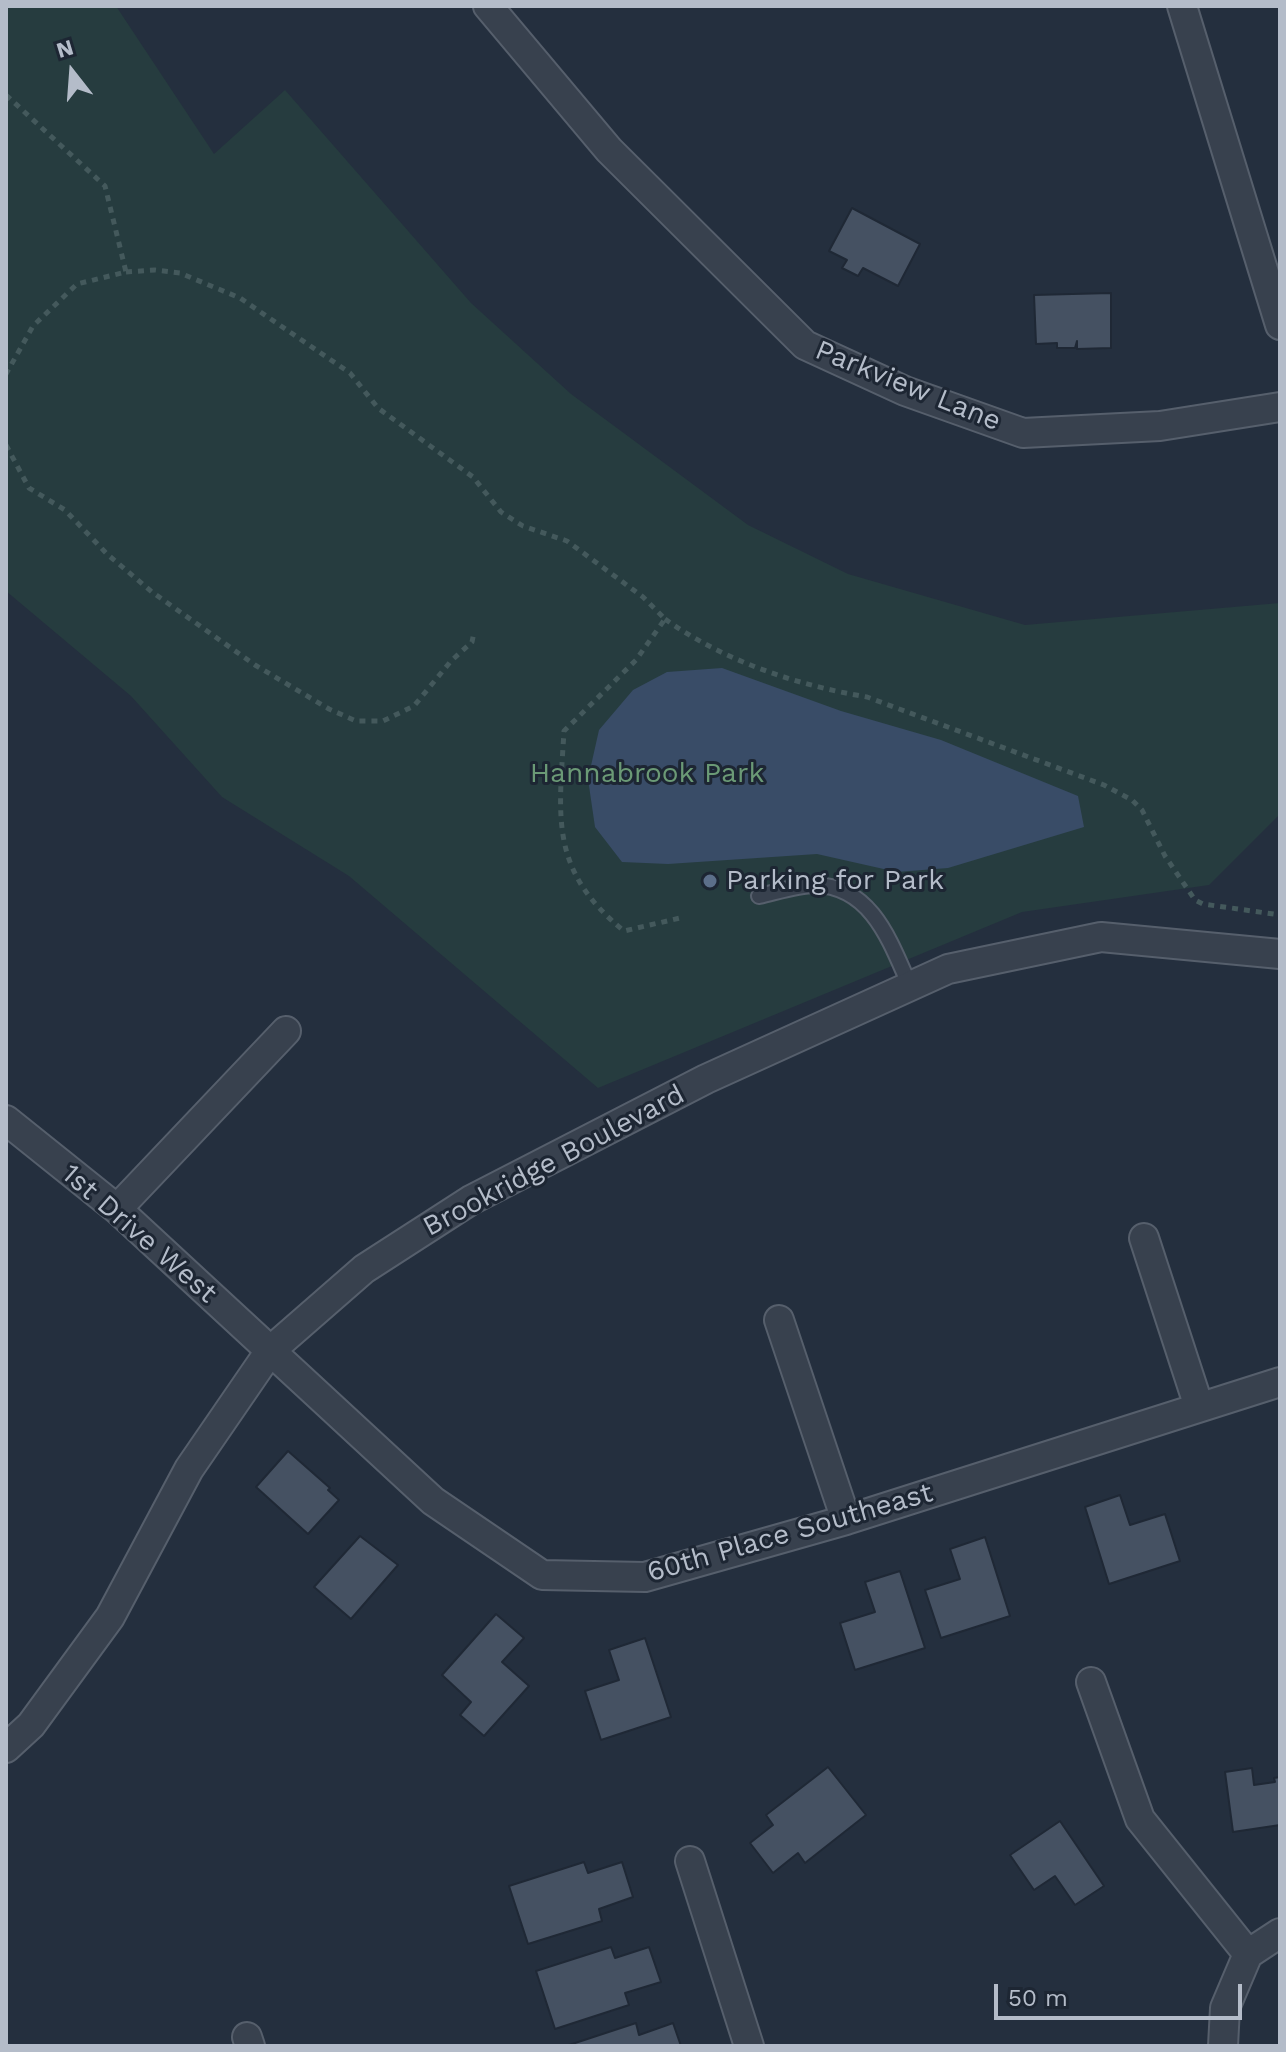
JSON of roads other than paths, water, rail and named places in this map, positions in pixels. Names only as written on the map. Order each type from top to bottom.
[{"type":"street","name":"Parkview Lane","points":[[488,6],[609,150],[805,345],[905,391],[1023,433],[1160,426],[1280,407]]},
{"type":"street","points":[[1182,6],[1280,325]]},
{"type":"street","name":"Brookridge Boulevard","points":[[6,1748],[31,1725],[110,1617],[189,1469],[270,1351],[364,1269],[471,1200],[706,1079],[909,984],[948,969],[1101,937],[1280,954]]},
{"type":"street","points":[[117,1209],[286,1031]]},
{"type":"street","name":"1st Drive West","points":[[6,1120],[117,1209],[270,1351]]},
{"type":"street","points":[[1144,1238],[1199,1407]]},
{"type":"street","points":[[779,1320],[846,1520]]},
{"type":"street","name":"60th Place Southeast","points":[[270,1351],[433,1501],[542,1575],[645,1577],[846,1520],[1280,1382]]},
{"type":"street","points":[[1091,1682],[1140,1819],[1248,1954]]},
{"type":"street","points":[[690,1861],[749,2046]]},
{"type":"street","points":[[1223,2046],[1225,2008],[1248,1954],[1280,1933]]},
{"type":"lane","points":[[759,896],[815,885],[846,890],[872,911],[889,938],[909,984]]},
{"type":"water","points":[[722,668],[841,711],[941,740],[1078,796],[1084,827],[948,868],[897,872],[817,854],[668,864],[622,862],[595,827],[588,779],[599,730],[633,690],[667,672]]},
{"type":"place","name":"Parking for Park","points":[[710,881]]},
{"type":"park label","name":"Hannabrook Park","points":[[647,774]]}]
